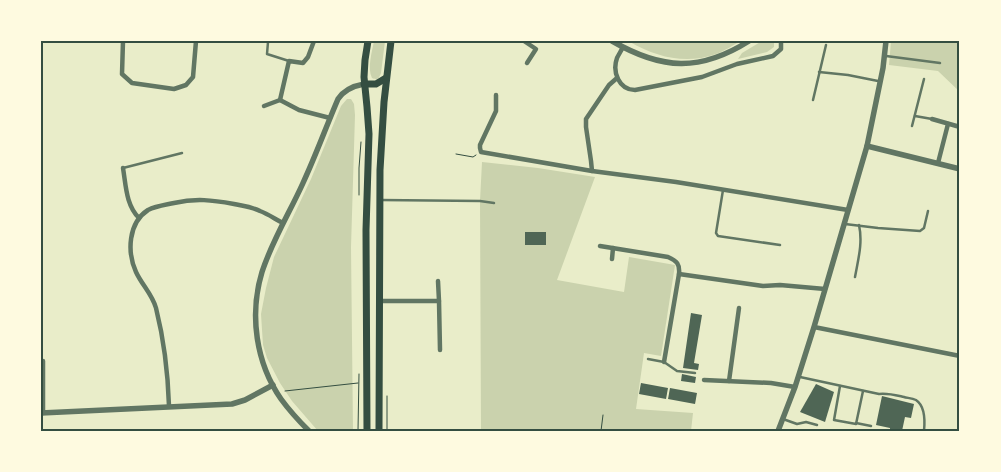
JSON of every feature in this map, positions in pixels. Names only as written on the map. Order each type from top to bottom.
[{"type":"main road","points":[[367,431],[366,230],[369,134],[364,84],[368,41]]},
{"type":"main road","points":[[379,431],[379,200],[381,138],[391,41]]},
{"type":"main road","points":[[364,84],[376,84],[386,78]]},
{"type":"street","points":[[123,41],[122,74],[132,83],[174,89],[186,85],[193,77],[196,41]]},
{"type":"street","points":[[280,100],[289,61],[303,63],[308,57],[314,41]]},
{"type":"street","points":[[524,41],[536,49],[528,63]]},
{"type":"street","points":[[612,41],[650,59],[669,63],[692,63],[716,58],[732,52],[749,41]]},
{"type":"street","points":[[623,47],[617,59],[617,78],[624,88],[635,90],[702,77],[737,64],[773,56],[781,49],[781,41]]},
{"type":"street","points":[[778,431],[795,387],[867,146],[886,41]]},
{"type":"street","points":[[592,171],[586,118],[609,85],[617,78]]},
{"type":"street","points":[[308,431],[276,391],[262,360],[256,327],[258,287],[269,254],[304,182],[338,99],[342,94],[355,86],[364,84]]},
{"type":"street","points":[[496,95],[496,111],[480,145],[481,152],[848,210]]},
{"type":"street","points":[[264,106],[280,100]]},
{"type":"street","points":[[280,100],[299,110],[330,118]]},
{"type":"street","points":[[932,119],[960,126]]},
{"type":"street","points":[[938,163],[948,124]]},
{"type":"street","points":[[867,146],[960,168]]},
{"type":"street","points":[[123,168],[130,206],[139,218]]},
{"type":"street","points":[[169,406],[168,372],[156,307],[149,291],[136,273],[131,256],[132,233],[139,218],[157,206],[188,200],[213,200],[254,209],[283,223]]},
{"type":"street","points":[[600,246],[668,257],[675,260],[680,266],[664,362]]},
{"type":"street","points":[[612,259],[613,248]]},
{"type":"street","points":[[679,274],[763,286],[780,284],[825,289]]},
{"type":"street","points":[[438,282],[440,350]]},
{"type":"street","points":[[379,301],[438,301]]},
{"type":"street","points":[[729,381],[739,308]]},
{"type":"street","points":[[814,326],[960,356]]},
{"type":"street","points":[[43,361],[42,413],[232,404],[246,400],[273,385]]},
{"type":"street","points":[[704,380],[771,383],[795,387]]},
{"type":"lane","points":[[268,42],[267,54],[289,61]]},
{"type":"lane","points":[[813,100],[826,45]]},
{"type":"lane","points":[[884,55],[940,63]]},
{"type":"lane","points":[[819,72],[848,75],[880,82]]},
{"type":"lane","points":[[912,126],[924,79]]},
{"type":"lane","points":[[915,116],[932,119]]},
{"type":"lane","points":[[123,168],[182,153]]},
{"type":"lane","points":[[723,190],[716,233],[718,236],[780,245]]},
{"type":"lane","points":[[379,200],[494,203]]},
{"type":"lane","points":[[844,223],[920,231],[924,228],[928,211]]},
{"type":"lane","points":[[855,277],[860,245],[860,225]]},
{"type":"lane","points":[[648,359],[664,362],[677,371],[695,373]]},
{"type":"lane","points":[[798,377],[879,394],[886,393],[917,401],[924,417],[924,431]]},
{"type":"lane","points":[[840,386],[834,420],[856,424],[856,422],[871,426]]},
{"type":"lane","points":[[856,422],[863,391]]},
{"type":"lane","points":[[783,419],[797,424],[806,422],[817,425]]},
{"type":"path","points":[[456,154],[472,157],[481,152]]},
{"type":"path","points":[[358,431],[359,375]]},
{"type":"path","points":[[276,391],[359,383]]},
{"type":"path","points":[[387,389],[388,431]]},
{"type":"path","points":[[601,431],[603,415]]},
{"type":"green space","points":[[374,41],[385,41],[381,73],[377,79],[372,78],[370,70]]},
{"type":"green space","points":[[621,41],[741,41],[716,54],[693,59],[682,59],[650,52],[630,42]]},
{"type":"green space","points":[[762,41],[774,41],[774,47],[767,52],[738,59],[742,53]]},
{"type":"green space","points":[[891,41],[960,41],[960,92],[938,71],[889,65]]},
{"type":"green space","points":[[347,99],[351,99],[354,104],[355,115],[351,247],[353,431],[318,431],[292,401],[267,358],[263,345],[261,314],[274,257],[311,179],[341,106]]},
{"type":"green space","points":[[482,162],[595,177],[557,280],[624,292],[629,257],[675,265],[661,356],[644,353],[636,409],[693,413],[691,431],[481,431],[480,201]]},
{"type":"building","points":[[525,232],[546,232],[546,245],[525,245]]},
{"type":"building","points":[[691,313],[702,315],[694,363],[699,364],[698,370],[683,368]]},
{"type":"building","points":[[682,374],[696,377],[695,383],[681,381]]},
{"type":"building","points":[[641,383],[668,388],[666,399],[639,394]]},
{"type":"building","points":[[816,384],[834,392],[825,422],[800,412]]},
{"type":"building","points":[[670,388],[697,393],[695,404],[668,399]]},
{"type":"building","points":[[882,396],[914,404],[911,418],[905,417],[902,431],[890,431],[890,428],[876,425]]}]
